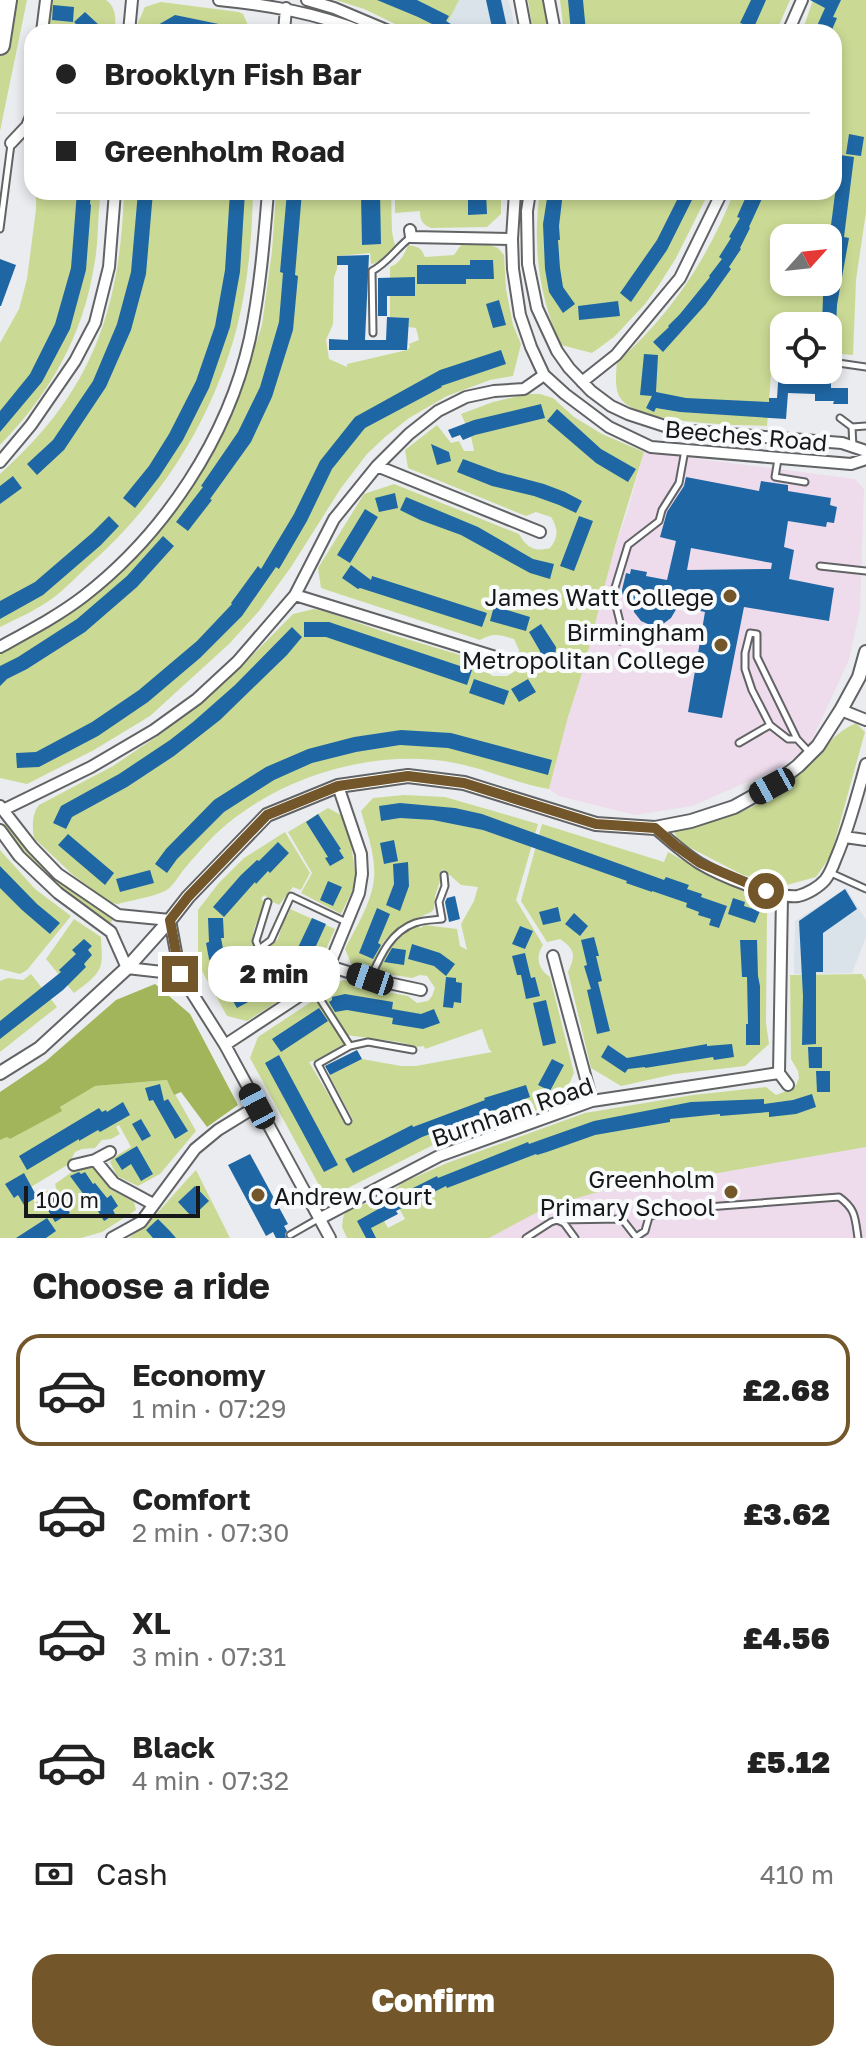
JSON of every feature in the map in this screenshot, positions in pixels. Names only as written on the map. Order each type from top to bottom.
[{"type":"highway","points":[[0,45],[7,0]]},
{"type":"street","points":[[43,24],[46,0]]},
{"type":"street","points":[[130,24],[132,0]]},
{"type":"street","points":[[219,0],[293,6],[343,24]]},
{"type":"street","points":[[307,0],[372,24]]},
{"type":"street","points":[[520,0],[524,24]]},
{"type":"street","points":[[549,0],[554,24]]},
{"type":"street","points":[[792,24],[802,0]]},
{"type":"street","points":[[11,143],[24,129]]},
{"type":"street","points":[[0,462],[31,425],[75,361],[95,323],[109,267],[114,200]]},
{"type":"street","points":[[0,647],[39,626],[83,596],[122,563],[156,526],[211,444],[230,401],[249,340],[260,277],[267,200]]},
{"type":"street","name":"Beeches Road","points":[[514,200],[513,269],[520,315],[544,375],[577,404],[609,427],[651,447],[851,464],[866,459]]},
{"type":"street","name":"Beeches Road","points":[[529,200],[528,264],[537,308],[557,351],[569,368],[611,406],[677,430],[842,443],[866,451]]},
{"type":"street","points":[[582,382],[616,355],[680,278],[718,200]]},
{"type":"street","points":[[410,233],[512,239]]},
{"type":"street","points":[[170,920],[118,915],[58,874],[1,809],[91,767],[154,730],[197,699],[237,662],[295,595],[334,519],[377,466],[409,434],[438,411],[466,397],[524,389],[544,375]]},
{"type":"street","points":[[377,466],[540,532]]},
{"type":"street","points":[[295,595],[502,659]]},
{"type":"street","points":[[0,1073],[40,1048],[127,968],[188,897],[267,815],[338,786],[408,776],[464,783],[596,824],[655,828],[691,821],[734,807],[772,786],[798,766],[818,746],[841,710],[859,677],[866,652]]},
{"type":"street","points":[[841,710],[866,720]]},
{"type":"street","points":[[655,828],[700,863],[751,886],[782,896],[800,896],[813,890],[830,872],[845,837],[866,764]]},
{"type":"street","points":[[225,1045],[313,987],[329,966],[359,893],[362,874],[361,854],[338,786]]},
{"type":"street","points":[[0,830],[19,856],[58,893],[111,932],[127,968]]},
{"type":"street","points":[[845,837],[866,840]]},
{"type":"street","points":[[782,896],[779,1073],[788,1085]]},
{"type":"street","points":[[111,932],[118,927],[118,915]]},
{"type":"street","points":[[170,920],[180,974],[225,1045],[330,1238]]},
{"type":"street","points":[[553,956],[592,1101]]},
{"type":"street","points":[[329,966],[421,990]]},
{"type":"street","points":[[127,968],[180,974]]},
{"type":"street","name":"Burnham Road","points":[[319,1219],[439,1156],[592,1101],[779,1073]]},
{"type":"street","points":[[115,1237],[141,1222],[195,1149],[218,1130],[257,1106]]},
{"type":"street","points":[[74,1165],[95,1160],[110,1152]]},
{"type":"street","points":[[95,1160],[114,1183],[153,1204]]},
{"type":"lane","points":[[0,229],[11,143]]},
{"type":"lane","points":[[373,333],[372,271],[385,264],[410,233]]},
{"type":"lane","points":[[842,364],[866,367]]},
{"type":"lane","points":[[840,418],[852,427],[866,426]]},
{"type":"lane","points":[[852,427],[853,448]]},
{"type":"lane","points":[[620,641],[622,630],[613,594],[628,545],[659,521],[662,510],[679,483],[686,449]]},
{"type":"lane","points":[[778,458],[775,477],[805,482]]},
{"type":"lane","points":[[820,566],[866,571]]},
{"type":"lane","points":[[797,739],[788,739],[770,725],[752,690],[745,669],[750,633],[757,634],[757,657],[797,739],[810,754]]},
{"type":"lane","points":[[739,743],[770,725]]},
{"type":"lane","points":[[830,872],[866,889]]},
{"type":"lane","points":[[370,979],[386,944],[415,923],[442,919],[439,902],[445,886],[444,875]]},
{"type":"lane","points":[[259,949],[271,940],[291,896],[347,922]]},
{"type":"lane","points":[[268,902],[256,941],[291,1003]]},
{"type":"lane","points":[[313,987],[350,1046]]},
{"type":"lane","points":[[348,1121],[318,1064],[350,1046],[368,1042],[413,1050]]},
{"type":"lane","points":[[526,1238],[557,1220],[622,1219],[636,1237],[645,1231],[649,1217],[667,1210],[839,1197],[850,1204],[858,1238]]},
{"type":"lane","points":[[290,1235],[319,1219]]},
{"type":"lane","points":[[557,1220],[564,1223],[575,1238]]},
{"type":"shaded area","points":[[459,0],[508,0],[513,24],[447,24]]},
{"type":"shaded area","name":"Birmingham Metropolitan College","points":[[644,452],[855,479],[864,489],[860,610],[849,660],[809,746],[782,767],[692,806],[635,815],[559,796],[549,789],[615,546]]},
{"type":"shaded area","points":[[846,888],[866,920],[866,937],[852,973],[794,974],[795,921]]},
{"type":"shaded area","name":"Greenholm Primary School","points":[[866,1147],[866,1238],[488,1238],[550,1205],[615,1187],[615,1191]]},
{"type":"green space","points":[[0,0],[27,0],[0,131]]},
{"type":"green space","points":[[50,0],[106,0],[114,10],[115,24],[47,24]]},
{"type":"green space","points":[[336,0],[459,0],[447,24],[395,24]]},
{"type":"green space","points":[[528,0],[543,0],[548,24],[532,24]]},
{"type":"green space","points":[[560,0],[790,0],[780,24],[563,24]]},
{"type":"green space","points":[[813,0],[866,0],[866,212],[856,280],[853,355],[842,354],[842,312],[770,312],[767,426],[690,422],[647,414],[631,407],[617,391],[617,362],[671,305],[712,240],[731,200],[842,200],[842,24],[805,24]]},
{"type":"green space","points":[[161,2],[239,12],[247,24],[137,24],[145,7]]},
{"type":"green space","points":[[36,200],[100,200],[96,257],[82,316],[61,363],[34,406],[0,445],[0,343],[19,309],[27,279]]},
{"type":"green space","points":[[123,200],[253,200],[249,262],[236,331],[225,365],[197,428],[180,458],[138,515],[58,594],[0,627],[0,474],[57,413],[95,348],[116,275]]},
{"type":"green space","points":[[275,200],[391,200],[395,246],[382,260],[371,264],[370,253],[338,256],[334,277],[333,324],[326,340],[329,359],[347,367],[347,364],[407,350],[409,344],[419,340],[416,328],[408,327],[409,318],[390,317],[390,267],[401,258],[408,245],[419,248],[425,257],[454,255],[461,245],[498,248],[504,255],[506,289],[513,325],[521,344],[513,376],[490,380],[447,396],[409,418],[385,437],[367,454],[341,488],[259,611],[229,644],[150,716],[94,750],[27,784],[0,778],[0,653],[53,623],[151,536],[176,508],[225,427],[244,381],[262,325]]},
{"type":"green space","points":[[395,200],[501,200],[501,214],[487,227],[431,228],[422,221],[420,211],[395,213]]},
{"type":"green space","points":[[539,200],[705,200],[676,258],[645,304],[614,337],[592,353],[561,345],[553,327],[539,270]]},
{"type":"green space","points":[[528,394],[553,398],[574,417],[602,434],[644,452],[615,546],[549,789],[455,763],[426,759],[395,759],[335,769],[277,791],[251,806],[216,834],[165,891],[118,904],[111,903],[73,875],[34,838],[33,821],[39,805],[113,766],[165,731],[243,665],[293,614],[314,609],[327,612],[477,660],[493,676],[507,676],[517,670],[519,650],[514,639],[493,635],[480,640],[321,588],[318,568],[364,494],[394,484],[519,534],[532,548],[550,548],[556,532],[551,517],[536,512],[526,516],[408,468],[405,450],[437,425],[451,443],[459,441],[464,451],[474,451],[461,414]]},
{"type":"green space","points":[[856,723],[865,732],[831,855],[816,877],[783,886],[743,875],[679,842],[674,832],[733,814],[775,794],[797,777],[837,735]]},
{"type":"green space","points":[[404,795],[445,797],[538,824],[516,900],[543,945],[539,962],[550,977],[574,1073],[561,1102],[445,1139],[336,1194],[320,1187],[250,1058],[258,1037],[317,998],[346,1043],[309,1062],[346,1124],[353,1120],[329,1075],[362,1059],[416,1066],[492,1052],[482,1029],[425,1049],[424,1046],[346,1035],[321,995],[329,984],[345,980],[408,996],[417,1003],[428,1001],[435,988],[427,976],[412,978],[376,972],[385,948],[409,927],[412,930],[417,925],[421,928],[424,925],[457,929],[460,946],[467,950],[461,924],[478,887],[461,885],[443,869],[434,909],[409,922],[384,941],[369,971],[352,966],[345,949],[365,910],[374,878],[372,853],[361,811],[373,798]]},
{"type":"green space","points":[[328,808],[343,816],[356,878],[341,914],[301,893],[312,873],[288,832]]},
{"type":"green space","points":[[7,823],[49,872],[113,920],[109,924],[40,871],[3,825]]},
{"type":"green space","points":[[542,824],[664,862],[668,852],[756,896],[767,913],[766,1023],[769,1044],[745,1066],[675,1074],[621,1086],[591,1068],[568,972],[573,957],[571,950],[560,939],[547,942],[521,901]]},
{"type":"green space","points":[[285,832],[310,873],[301,890],[293,887],[279,905],[264,895],[261,899],[265,902],[252,942],[285,997],[247,1021],[227,1016],[198,964],[198,910],[244,858]]},
{"type":"green space","points":[[0,850],[35,889],[71,916],[27,970],[20,974],[0,969]]},
{"type":"green space","points":[[290,909],[335,929],[315,974],[289,994],[263,953],[278,939]]},
{"type":"green space","points":[[74,919],[101,937],[102,954],[97,973],[74,993],[46,959]]},
{"type":"green space","points":[[31,974],[57,1007],[0,1052],[0,981],[8,978],[23,980]]},
{"type":"green space","points":[[862,974],[866,981],[866,1147],[615,1191],[614,1188],[605,1190],[549,1206],[489,1238],[347,1238],[342,1227],[344,1215],[350,1209],[374,1202],[388,1228],[405,1219],[391,1193],[402,1183],[447,1163],[585,1113],[693,1095],[766,1087],[776,1095],[792,1089],[799,1078],[791,1059],[790,975]]},
{"type":"green space","points":[[155,984],[190,1014],[238,1105],[207,1127],[181,1092],[174,1095],[167,1080],[95,1086],[60,1107],[62,1111],[10,1139],[0,1140],[0,1092],[46,1061],[116,1000]]},
{"type":"green space","points":[[167,1080],[196,1131],[160,1174],[138,1186],[117,1176],[110,1162],[131,1147],[119,1125],[116,1127],[120,1134],[102,1140],[95,1148],[75,1152],[69,1164],[31,1187],[37,1197],[47,1191],[57,1192],[55,1184],[76,1169],[91,1166],[97,1168],[110,1189],[134,1202],[136,1210],[102,1232],[81,1238],[0,1238],[0,1140],[10,1139],[45,1119],[94,1086]]},
{"type":"green space","points":[[196,1170],[230,1238],[129,1238],[156,1214]]},
{"type":"building","points":[[377,0],[417,0],[449,16],[446,21],[451,24],[432,24]]},
{"type":"building","points":[[486,0],[501,0],[506,24],[491,24]]},
{"type":"building","points":[[568,0],[583,0],[585,24],[570,24]]},
{"type":"building","points":[[751,0],[766,0],[756,24],[740,23]]},
{"type":"building","points":[[810,0],[841,0],[833,17],[837,18],[834,24],[818,24],[825,8]]},
{"type":"building","points":[[53,5],[74,7],[73,22],[52,20]]},
{"type":"building","points":[[85,12],[98,24],[76,24],[74,22]]},
{"type":"building","points":[[175,15],[219,24],[160,24]]},
{"type":"building","points":[[849,134],[864,137],[861,156],[846,154]]},
{"type":"building","points":[[842,155],[854,157],[844,237],[849,238],[842,277],[842,224],[831,224],[834,200],[842,200]]},
{"type":"building","points":[[76,200],[90,200],[86,270],[70,329],[42,382],[0,432],[0,411],[30,374],[55,324],[71,268]]},
{"type":"building","points":[[137,200],[152,200],[146,274],[131,330],[106,387],[64,450],[37,475],[27,464],[53,440],[93,381],[117,324],[131,272]]},
{"type":"building","points":[[229,200],[244,200],[240,272],[230,327],[209,388],[183,440],[135,508],[123,498],[149,466],[169,434],[196,381],[215,326],[225,270]]},
{"type":"building","points":[[286,200],[301,200],[293,330],[272,397],[251,442],[188,531],[176,522],[238,432],[260,387],[279,322],[283,273],[280,272]]},
{"type":"building","points":[[361,200],[380,200],[381,244],[362,245]]},
{"type":"building","points":[[468,200],[486,200],[487,214],[468,215]]},
{"type":"building","points":[[547,200],[562,200],[558,240],[560,268],[563,287],[575,304],[563,313],[549,292],[543,224]]},
{"type":"building","points":[[677,200],[692,200],[667,250],[631,302],[620,293],[657,240]]},
{"type":"building","points":[[744,200],[761,200],[741,249],[729,267],[731,269],[706,304],[663,352],[653,342],[710,277],[722,259],[719,257],[740,218],[737,217]]},
{"type":"building","points":[[369,255],[365,340],[386,340],[387,317],[409,318],[407,350],[329,350],[329,339],[348,340],[348,265],[337,265],[337,256]]},
{"type":"building","points":[[0,259],[16,265],[1,306],[0,306]]},
{"type":"building","points":[[470,260],[493,260],[494,279],[466,279],[466,284],[417,284],[417,265],[470,265]]},
{"type":"building","points":[[415,277],[415,296],[387,296],[387,316],[378,316],[378,278]]},
{"type":"building","points":[[839,296],[837,312],[822,312],[823,297]]},
{"type":"building","points":[[499,300],[506,325],[493,328],[486,304]]},
{"type":"building","points":[[618,301],[620,316],[579,320],[578,306]]},
{"type":"building","points":[[501,350],[506,364],[441,386],[365,428],[332,469],[279,569],[276,567],[242,616],[200,658],[148,702],[98,736],[39,767],[17,768],[16,753],[36,752],[92,722],[139,690],[197,641],[232,604],[258,566],[261,569],[294,514],[320,461],[355,417],[440,370]]},
{"type":"building","points":[[644,354],[658,355],[656,392],[686,398],[769,402],[769,398],[777,398],[778,384],[831,384],[831,388],[848,388],[848,404],[815,401],[815,394],[788,393],[786,419],[656,408],[654,412],[646,408],[652,396],[640,395]]},
{"type":"building","points":[[541,404],[545,418],[463,440],[460,435],[452,438],[448,430],[474,420]]},
{"type":"building","points":[[557,409],[601,449],[636,469],[628,482],[596,463],[547,421]]},
{"type":"building","points":[[431,444],[449,452],[451,461],[437,465]]},
{"type":"building","points":[[463,459],[544,484],[582,501],[576,513],[534,496],[492,486],[457,472]]},
{"type":"building","points":[[13,476],[22,488],[0,504],[0,486]]},
{"type":"building","name":"James Watt College","points":[[686,477],[759,491],[761,481],[788,485],[788,491],[831,498],[830,505],[837,507],[834,523],[827,522],[826,527],[788,521],[784,547],[794,550],[789,579],[834,588],[829,621],[744,607],[722,718],[688,712],[705,612],[678,606],[663,624],[650,625],[641,621],[634,612],[633,597],[621,594],[626,573],[630,574],[631,569],[667,580],[676,541],[660,537],[667,512],[684,486]],"holes":[[[691,548],[772,563],[771,569],[687,570]]]},
{"type":"building","points":[[395,493],[398,508],[379,512],[375,498]]},
{"type":"building","points":[[406,497],[478,527],[533,559],[554,564],[550,579],[530,573],[461,535],[400,510]]},
{"type":"building","points":[[365,509],[378,517],[350,563],[337,555]]},
{"type":"building","points":[[109,516],[119,526],[101,545],[43,595],[0,619],[0,601],[35,582]]},
{"type":"building","points":[[579,516],[593,521],[574,571],[560,566]]},
{"type":"building","points":[[163,536],[174,546],[137,587],[85,632],[0,686],[0,666],[77,619],[127,576]]},
{"type":"building","points":[[351,565],[371,580],[372,576],[487,613],[482,627],[358,589],[342,578]]},
{"type":"building","points":[[494,606],[530,617],[526,631],[490,621]]},
{"type":"building","points":[[304,622],[329,622],[472,670],[467,685],[326,637],[304,637]]},
{"type":"building","points":[[541,624],[556,647],[554,670],[539,669],[540,651],[529,632]]},
{"type":"building","points":[[292,627],[302,637],[220,720],[127,787],[72,817],[66,829],[53,823],[61,806],[119,774],[193,722]]},
{"type":"building","points":[[474,679],[509,691],[504,705],[469,693]]},
{"type":"building","points":[[528,679],[536,692],[519,702],[511,689]]},
{"type":"building","points":[[401,730],[451,733],[552,760],[548,775],[448,748],[400,745],[312,763],[274,780],[224,812],[167,873],[155,864],[214,800],[266,767],[308,749],[354,737]]},
{"type":"building","points":[[400,803],[482,814],[664,880],[666,877],[689,885],[687,889],[702,894],[701,897],[727,906],[719,928],[709,925],[711,919],[686,907],[687,903],[483,830],[433,820],[400,818],[381,821],[379,806]]},
{"type":"building","points":[[318,814],[344,858],[330,866],[325,858],[328,857],[306,822]]},
{"type":"building","points":[[68,834],[114,873],[105,885],[58,845]]},
{"type":"building","points":[[394,840],[398,861],[384,864],[380,843]]},
{"type":"building","points":[[278,842],[289,853],[270,873],[268,871],[255,882],[224,917],[213,907],[241,875]]},
{"type":"building","points":[[408,862],[409,886],[400,911],[386,905],[394,884],[393,864]]},
{"type":"building","points":[[0,866],[60,923],[50,934],[0,888]]},
{"type":"building","points":[[150,870],[154,883],[120,892],[116,879]]},
{"type":"building","points":[[328,881],[342,887],[333,906],[320,900]]},
{"type":"building","points":[[845,889],[857,909],[823,933],[823,972],[816,972],[816,1044],[802,1045],[799,921]]},
{"type":"building","points":[[455,896],[460,919],[449,922],[445,902],[447,898]]},
{"type":"building","points":[[733,898],[745,902],[744,906],[760,911],[755,923],[728,914]]},
{"type":"building","points":[[558,907],[561,921],[543,925],[539,912]]},
{"type":"building","points":[[377,908],[390,914],[378,943],[381,945],[373,959],[359,953]]},
{"type":"building","points":[[574,913],[588,926],[580,936],[565,924]]},
{"type":"building","points":[[208,918],[223,918],[224,938],[221,938],[224,954],[244,991],[269,976],[277,989],[237,1008],[209,959],[206,943],[209,942]]},
{"type":"building","points":[[312,918],[326,924],[306,968],[286,983],[278,970],[293,958]]},
{"type":"building","points":[[520,926],[533,931],[525,949],[512,944]]},
{"type":"building","points":[[594,937],[602,981],[598,982],[610,1031],[597,1034],[587,990],[591,989],[581,940]]},
{"type":"building","points":[[84,939],[92,946],[88,950],[92,955],[84,964],[86,967],[63,990],[0,1039],[0,1021],[61,972],[59,970],[76,954],[72,950]]},
{"type":"building","points":[[740,940],[757,940],[760,1045],[746,1045],[747,977],[742,977]]},
{"type":"building","points":[[412,944],[440,953],[455,964],[446,976],[434,966],[408,959]]},
{"type":"building","points":[[392,948],[406,950],[404,965],[384,962]]},
{"type":"building","points":[[525,953],[531,978],[535,977],[540,996],[526,999],[521,975],[517,975],[512,956]]},
{"type":"building","points":[[446,977],[456,978],[456,982],[462,983],[461,1003],[454,1002],[453,1008],[443,1007]]},
{"type":"building","points":[[345,994],[393,1002],[392,1009],[421,1014],[434,1009],[440,1023],[423,1029],[392,1024],[393,1018],[347,1010],[335,1012],[329,1002],[332,997]]},
{"type":"building","points":[[546,1000],[556,1043],[543,1046],[533,1003]]},
{"type":"building","points":[[319,1008],[328,1021],[281,1052],[272,1039]]},
{"type":"building","points":[[707,1044],[732,1044],[734,1057],[628,1069],[625,1073],[601,1057],[608,1045],[627,1058]]},
{"type":"building","points":[[808,1047],[822,1047],[822,1068],[809,1068]]},
{"type":"building","points":[[357,1050],[362,1059],[330,1075],[325,1066]]},
{"type":"building","points":[[279,1055],[338,1165],[324,1172],[265,1063]]},
{"type":"building","points":[[552,1059],[564,1065],[550,1091],[538,1085]]},
{"type":"building","points":[[816,1071],[830,1071],[830,1092],[817,1092]]},
{"type":"building","points":[[160,1084],[164,1101],[168,1099],[188,1131],[175,1139],[153,1100],[149,1101],[145,1088]]},
{"type":"building","points":[[526,1085],[530,1097],[422,1137],[353,1173],[345,1159],[412,1125]]},
{"type":"building","points":[[812,1094],[816,1107],[796,1114],[769,1117],[769,1112],[670,1119],[670,1122],[595,1135],[536,1154],[446,1186],[396,1211],[398,1214],[371,1228],[376,1238],[366,1238],[357,1221],[437,1176],[594,1121],[691,1102],[764,1099],[764,1104]]},
{"type":"building","points":[[123,1102],[130,1115],[100,1132],[98,1130],[79,1139],[27,1170],[19,1156],[99,1108],[107,1112]]},
{"type":"building","points":[[141,1119],[151,1136],[142,1141],[132,1124]]},
{"type":"building","points":[[137,1146],[153,1174],[141,1181],[131,1164],[122,1170],[115,1159]]},
{"type":"building","name":"Andrew Court","points":[[250,1154],[288,1224],[284,1226],[286,1238],[276,1238],[273,1232],[266,1236],[228,1165]]},
{"type":"building","points":[[85,1172],[107,1198],[111,1195],[118,1206],[113,1210],[115,1214],[104,1221],[90,1198],[87,1199],[70,1176]]},
{"type":"building","points":[[24,1173],[37,1197],[24,1205],[18,1195],[14,1198],[5,1184]]},
{"type":"building","points":[[195,1186],[209,1201],[192,1217],[178,1202]]},
{"type":"building","points":[[51,1193],[56,1201],[61,1198],[70,1213],[55,1222],[41,1199]]},
{"type":"building","points":[[47,1218],[56,1231],[46,1238],[16,1238]]},
{"type":"building","points":[[158,1219],[176,1238],[153,1238],[146,1230]]},
{"type":"place","name":"James Watt College","points":[[730,596]]},
{"type":"place","name":"Birmingham Metropolitan College","points":[[721,645]]},
{"type":"place","name":"Greenholm Primary School","points":[[731,1192]]},
{"type":"place","name":"Andrew Court","points":[[258,1195]]},
{"type":"route","points":[[180,974],[170,920],[267,815],[338,786],[385,779],[408,776],[464,783],[596,824],[655,828],[700,863],[766,891]]}]
